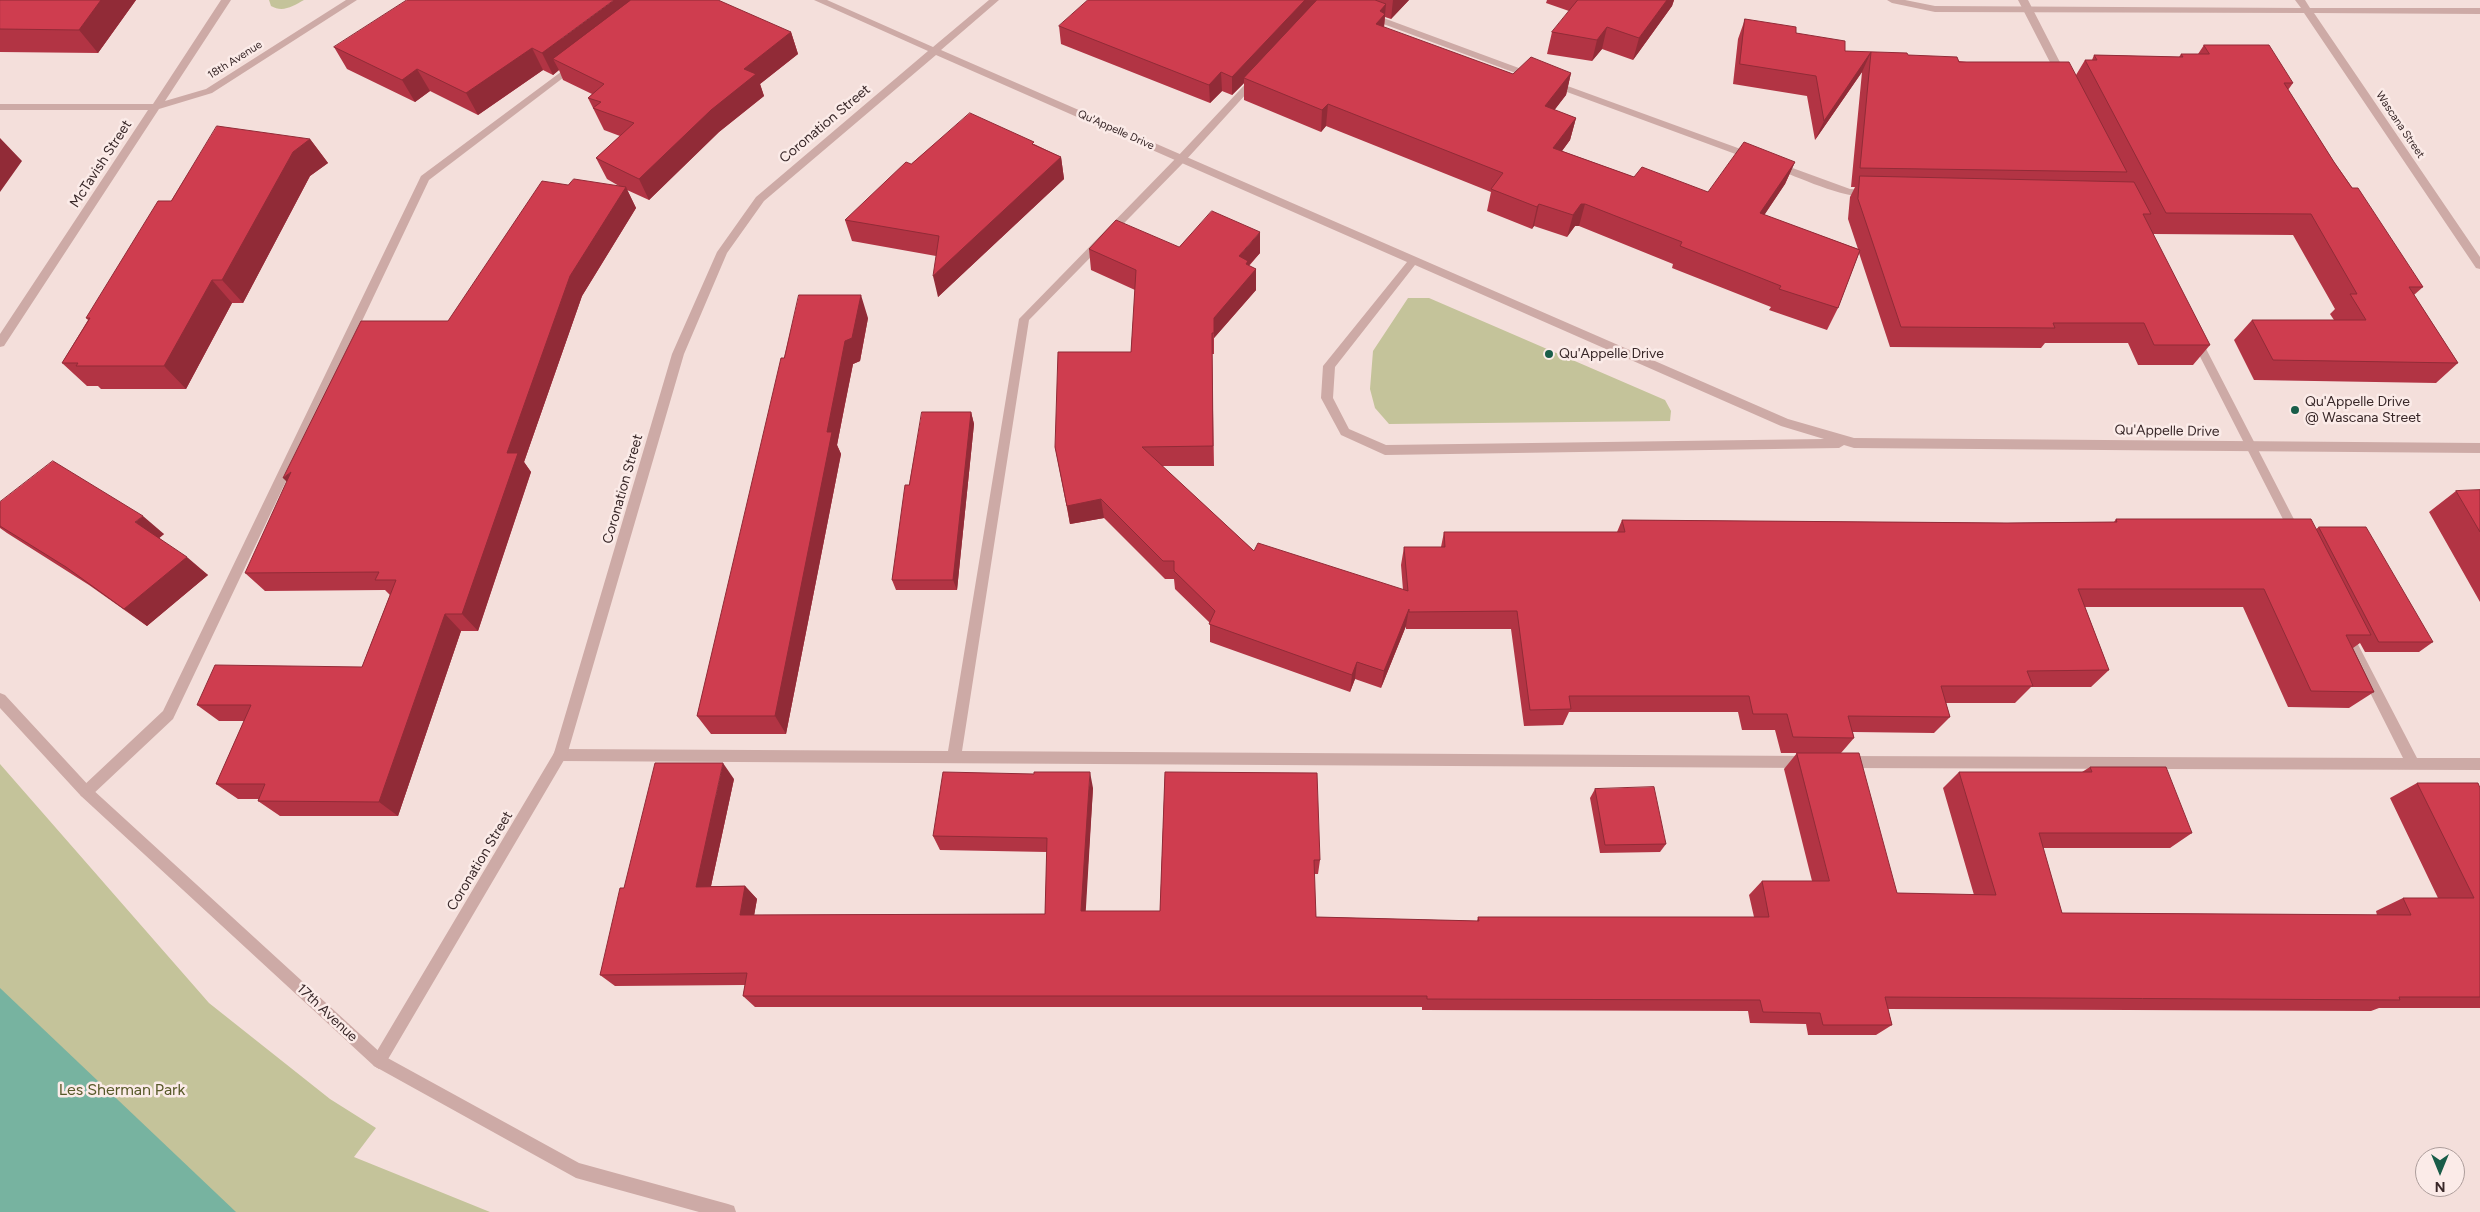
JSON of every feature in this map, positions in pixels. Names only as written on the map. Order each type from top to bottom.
[{"type":"street","name":"McTavish Street","points":[[0,343],[226,0]]},
{"type":"street","name":"18th Avenue","points":[[0,107],[154,107],[209,91],[352,0]]},
{"type":"street","name":"Qu'Appelle Drive","points":[[819,0],[1784,423],[1854,443]]},
{"type":"street","name":"Coronation Street","points":[[379,1061],[560,755],[678,354],[722,252],[760,199],[994,0]]},
{"type":"street","points":[[1892,0],[1934,9],[2026,5],[2480,11]]},
{"type":"street","name":"Wascana Street","points":[[2300,0],[2480,265]]},
{"type":"street","points":[[2026,5],[2068,86]]},
{"type":"street","points":[[1356,11],[1849,192],[1879,193]]},
{"type":"street","points":[[86,792],[168,715],[425,178],[582,59]]},
{"type":"street","points":[[954,758],[1024,319],[1182,159],[1261,73]]},
{"type":"street","name":"Qu'Appelle Drive","points":[[1414,261],[1329,366],[1327,398],[1345,432],[1385,450],[1854,443],[2480,448]]},
{"type":"street","points":[[2193,332],[2301,544]]},
{"type":"street","points":[[2341,623],[2413,764]]},
{"type":"street","name":"17th Avenue","points":[[0,699],[86,792],[379,1061],[576,1170],[728,1212]]},
{"type":"street","points":[[560,755],[2480,764]]},
{"type":"green space","points":[[269,0],[304,0],[288,8],[280,9],[271,6]]},
{"type":"green space","points":[[1408,298],[1429,298],[1665,400],[1671,411],[1670,421],[1389,424],[1375,408],[1370,389],[1373,351]]},
{"type":"green space","name":"Les Sherman Park","points":[[0,764],[209,1003],[330,1099],[376,1128],[354,1157],[490,1212],[0,1212]]},
{"type":"shaded area","points":[[0,988],[236,1212],[0,1212]]},
{"type":"building","points":[[0,0],[101,0],[79,30],[0,29]]},
{"type":"building","points":[[407,0],[614,0],[542,53],[532,48],[466,93],[417,69],[402,80],[334,47]]},
{"type":"building","points":[[631,0],[718,0],[791,32],[744,69],[756,74],[711,110],[639,179],[596,158],[634,123],[593,108],[601,102],[588,98],[604,84],[553,59]]},
{"type":"building","points":[[1088,0],[1305,0],[1232,77],[1221,72],[1209,85],[1059,26]]},
{"type":"building","points":[[1317,0],[1375,0],[1386,4],[1380,11],[1385,14],[1376,24],[1513,74],[1531,57],[1571,73],[1545,106],[1576,118],[1553,148],[1634,177],[1642,167],[1708,192],[1744,142],[1795,162],[1760,213],[1860,250],[1838,308],[1779,289],[1781,286],[1680,246],[1682,242],[1585,204],[1581,204],[1573,215],[1539,204],[1537,207],[1491,189],[1503,173],[1328,104],[1322,110],[1244,78]]},
{"type":"building","points":[[1578,0],[1667,0],[1639,38],[1607,27],[1597,40],[1552,32]]},
{"type":"building","points":[[1745,19],[1796,27],[1796,33],[1845,41],[1845,51],[1907,53],[1908,55],[1957,57],[1959,62],[2069,62],[2127,172],[1860,168],[1871,52],[1824,121],[1816,76],[1740,64]]},
{"type":"building","points":[[2204,45],[2269,45],[2293,83],[2284,83],[2334,162],[2352,188],[2358,188],[2423,287],[2409,287],[2458,363],[2273,360],[2252,320],[2366,320],[2350,294],[2357,294],[2311,214],[2166,213],[2085,60],[2097,60],[2094,55],[2183,57],[2181,54],[2209,54]]},
{"type":"building","points":[[970,113],[1034,142],[1032,144],[1061,157],[933,276],[939,236],[845,220],[906,162],[911,164]]},
{"type":"building","points":[[217,126],[310,139],[293,152],[222,280],[212,280],[164,366],[76,366],[78,363],[62,363],[90,318],[86,318],[158,201],[171,201]]},
{"type":"building","points":[[1860,176],[2134,182],[2151,214],[2143,214],[2210,345],[2154,345],[2144,323],[2053,323],[2055,328],[1901,327],[1858,199]]},
{"type":"building","points":[[574,179],[626,187],[570,276],[507,453],[518,453],[462,614],[445,614],[379,802],[258,801],[265,784],[216,784],[251,705],[197,705],[215,665],[362,667],[396,580],[375,580],[379,572],[245,573],[291,472],[283,478],[361,321],[448,321],[542,181],[568,185]]},
{"type":"building","points":[[1212,211],[1260,232],[1239,256],[1248,261],[1246,264],[1256,269],[1214,318],[1214,333],[1212,333],[1213,446],[1142,447],[1254,551],[1258,543],[1408,591],[1404,547],[1445,547],[1444,532],[1625,532],[1622,520],[2007,523],[2117,522],[2116,519],[2311,519],[2371,635],[2346,635],[2374,692],[2311,691],[2264,589],[2078,589],[2109,670],[2027,671],[2033,686],[1941,686],[1950,717],[1848,716],[1854,738],[1793,737],[1787,714],[1753,714],[1749,696],[1569,696],[1571,709],[1530,710],[1517,611],[1409,612],[1409,609],[1384,671],[1357,662],[1352,675],[1209,624],[1215,611],[1174,571],[1174,561],[1163,561],[1101,499],[1067,506],[1055,447],[1058,352],[1131,352],[1136,270],[1089,249],[1116,220],[1179,247]]},
{"type":"building","points":[[799,295],[861,295],[852,338],[845,341],[827,432],[832,432],[775,716],[697,716],[781,358],[784,358]]},
{"type":"building","points":[[922,412],[971,412],[953,580],[892,580],[905,485],[909,485]]},
{"type":"building","points":[[53,461],[143,516],[135,522],[187,557],[124,609],[66,567],[0,526],[0,502]]},
{"type":"building","points":[[2480,490],[2480,532],[2456,491]]},
{"type":"building","points":[[2319,527],[2366,527],[2433,642],[2379,642]]},
{"type":"building","points":[[1797,753],[1859,753],[1897,893],[1996,895],[1959,772],[2092,772],[2090,767],[2166,767],[2192,833],[2039,833],[2062,913],[2411,915],[2403,898],[2474,898],[2417,783],[2478,783],[2480,788],[2480,997],[2399,997],[2400,1000],[1885,997],[1892,1025],[1823,1025],[1820,1013],[1763,1012],[1760,1000],[1427,999],[1427,996],[743,996],[747,973],[600,975],[620,888],[624,888],[655,763],[723,763],[696,887],[745,886],[740,915],[1045,914],[1047,838],[933,836],[943,772],[1034,774],[1034,772],[1090,772],[1081,911],[1160,911],[1165,772],[1317,773],[1320,860],[1314,860],[1316,917],[1479,921],[1478,917],[1769,917],[1762,881],[1829,881]]},
{"type":"building","points":[[1654,787],[1666,844],[1605,845],[1595,789]]},
{"type":"place","name":"Qu'Appelle Drive","points":[[1549,354]]},
{"type":"place","name":"Qu'Appelle Drive @ Wascana Street","points":[[2295,410]]}]
